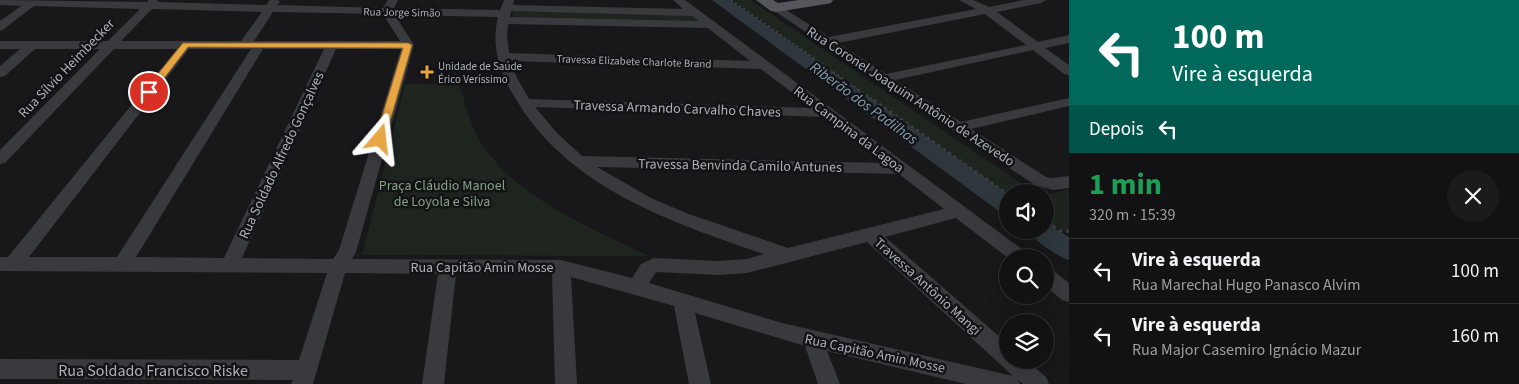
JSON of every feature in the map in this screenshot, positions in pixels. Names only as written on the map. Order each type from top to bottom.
[{"type":"main road","name":"Rua Coronel Joaquim Antônio de Azevedo","points":[[763,0],[776,8]]},
{"type":"main road","points":[[776,8],[826,0]]},
{"type":"street","name":"Rua Campina da Lagoa","points":[[678,0],[1009,249]]},
{"type":"street","points":[[964,0],[987,10],[1038,46],[1069,71]]},
{"type":"street","points":[[828,41],[1040,0]]},
{"type":"street","points":[[0,27],[33,1]]},
{"type":"street","name":"Rua Jorge Simão","points":[[0,2],[390,6],[506,11],[712,25]]},
{"type":"street","name":"Rua Sílvio Heimbecker","points":[[0,159],[152,3]]},
{"type":"street","points":[[122,265],[252,45],[272,4]]},
{"type":"street","points":[[304,377],[338,266],[346,252],[408,45],[390,6]]},
{"type":"street","name":"Rua Coronel Joaquim Antônio de Azevedo","points":[[776,8],[1041,181],[1053,184],[1066,183]]},
{"type":"street","name":"Rua Jorge Simão","points":[[506,11],[696,13]]},
{"type":"street","points":[[506,11],[501,40],[508,74],[525,103],[547,134],[577,161],[621,188],[672,214],[698,225],[789,256]]},
{"type":"street","points":[[885,78],[1069,40]]},
{"type":"street","points":[[0,45],[408,45]]},
{"type":"street","points":[[0,73],[32,45]]},
{"type":"street","points":[[6,264],[186,45]]},
{"type":"street","name":"Rua Soldado Alfredo Gonçalves","points":[[230,265],[332,45]]},
{"type":"street","name":"Travessa Elizabete Charlote Brand","points":[[503,57],[765,65]]},
{"type":"street","points":[[958,127],[1069,102]]},
{"type":"street","name":"Travessa Armando Carvalho Chaves","points":[[525,103],[828,113]]},
{"type":"street","name":"Travessa Benvinda Camilo Antunes","points":[[577,161],[903,169]]},
{"type":"street","points":[[638,287],[648,267],[654,265],[731,268],[747,266],[959,210]]},
{"type":"street","name":"Travessa Antônio Mangi","points":[[870,234],[999,349]]},
{"type":"street","name":"Rua Capitão Amin Mosse","points":[[6,264],[562,267],[638,287],[740,320],[953,377],[1009,384]]},
{"type":"street","points":[[433,384],[448,266]]},
{"type":"street","points":[[562,267],[566,384]]},
{"type":"street","points":[[1054,283],[1069,294]]},
{"type":"street","points":[[683,301],[700,384]]},
{"type":"street","points":[[813,340],[829,384]]},
{"type":"street","name":"Rua Soldado Francisco Riske","points":[[0,369],[304,377]]},
{"type":"street","points":[[1021,369],[1038,384]]},
{"type":"path","points":[[731,0],[999,188]]},
{"type":"path","points":[[1054,226],[1062,232],[1069,231]]},
{"type":"green space","points":[[731,0],[750,0],[1022,184],[999,184],[999,188]]},
{"type":"green space","points":[[514,11],[689,15],[698,19],[695,22],[519,18],[512,15]]},
{"type":"green space","name":"Praça Cláudio Manoel de Loyola e Silva","points":[[405,84],[459,84],[476,134],[495,161],[513,179],[533,195],[579,223],[649,256],[362,255]]},
{"type":"green space","points":[[1069,189],[1069,231],[1062,232],[1054,226],[1054,193]]},
{"type":"waterway","name":"Riberão dos Padilhas","points":[[720,0],[999,200]]},
{"type":"waterway","name":"Riberão dos Padilhas","points":[[1054,239],[1069,250]]},
{"type":"place","name":"Unidade de Saúde Érico Veríssimo","points":[[427,72]]},
{"type":"route","points":[[149,92],[186,45],[408,45],[380,139]]}]
